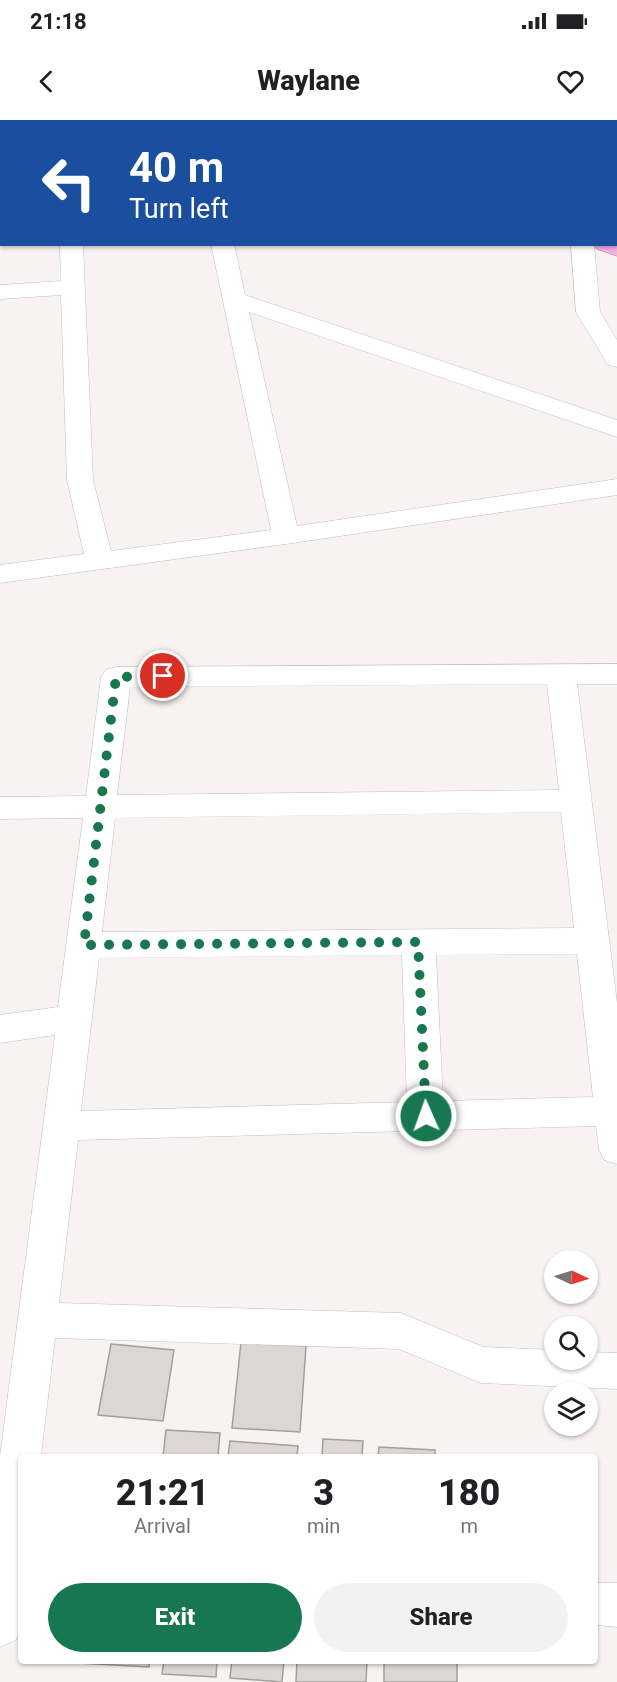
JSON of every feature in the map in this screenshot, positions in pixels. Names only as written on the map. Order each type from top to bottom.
[{"type":"street","points":[[71,246],[80,480],[100,561]]},
{"type":"street","points":[[222,246],[286,536]]},
{"type":"street","points":[[582,246],[588,312],[617,360]]},
{"type":"street","points":[[0,292],[73,287]]},
{"type":"street","points":[[233,299],[617,429]]},
{"type":"street","points":[[0,574],[286,536],[617,487]]},
{"type":"street","points":[[25,1454],[38,1320],[116,677],[617,674]]},
{"type":"street","points":[[561,675],[617,1149]]},
{"type":"street","points":[[0,808],[576,801]]},
{"type":"street","points":[[84,945],[592,941]]},
{"type":"street","points":[[418,942],[426,1116]]},
{"type":"street","points":[[0,1029],[74,1018]]},
{"type":"street","points":[[61,1126],[612,1111]]},
{"type":"street","points":[[38,1320],[401,1331],[481,1365],[617,1371]]},
{"type":"street","points":[[0,1625],[15,1560],[18,1529]]},
{"type":"street","points":[[598,1604],[617,1605]]},
{"type":"building","points":[[241,1342],[306,1346],[300,1432],[232,1428]]},
{"type":"building","points":[[111,1344],[174,1350],[163,1421],[98,1415]]},
{"type":"building","points":[[166,1430],[220,1433],[218,1454],[163,1454]]},
{"type":"building","points":[[323,1439],[363,1441],[362,1454],[322,1454]]},
{"type":"building","points":[[230,1441],[298,1446],[297,1454],[228,1454]]},
{"type":"building","points":[[379,1447],[435,1450],[435,1454],[378,1454]]},
{"type":"building","points":[[97,1664],[149,1664],[149,1667]]},
{"type":"building","points":[[163,1664],[217,1664],[216,1677],[162,1674]]},
{"type":"building","points":[[232,1664],[284,1664],[282,1682],[230,1678]]},
{"type":"building","points":[[297,1664],[367,1664],[366,1682],[296,1682]]},
{"type":"building","points":[[384,1664],[457,1664],[457,1682],[384,1682]]},
{"type":"route","points":[[163,676],[116,677],[84,945],[418,942],[426,1116]]}]
